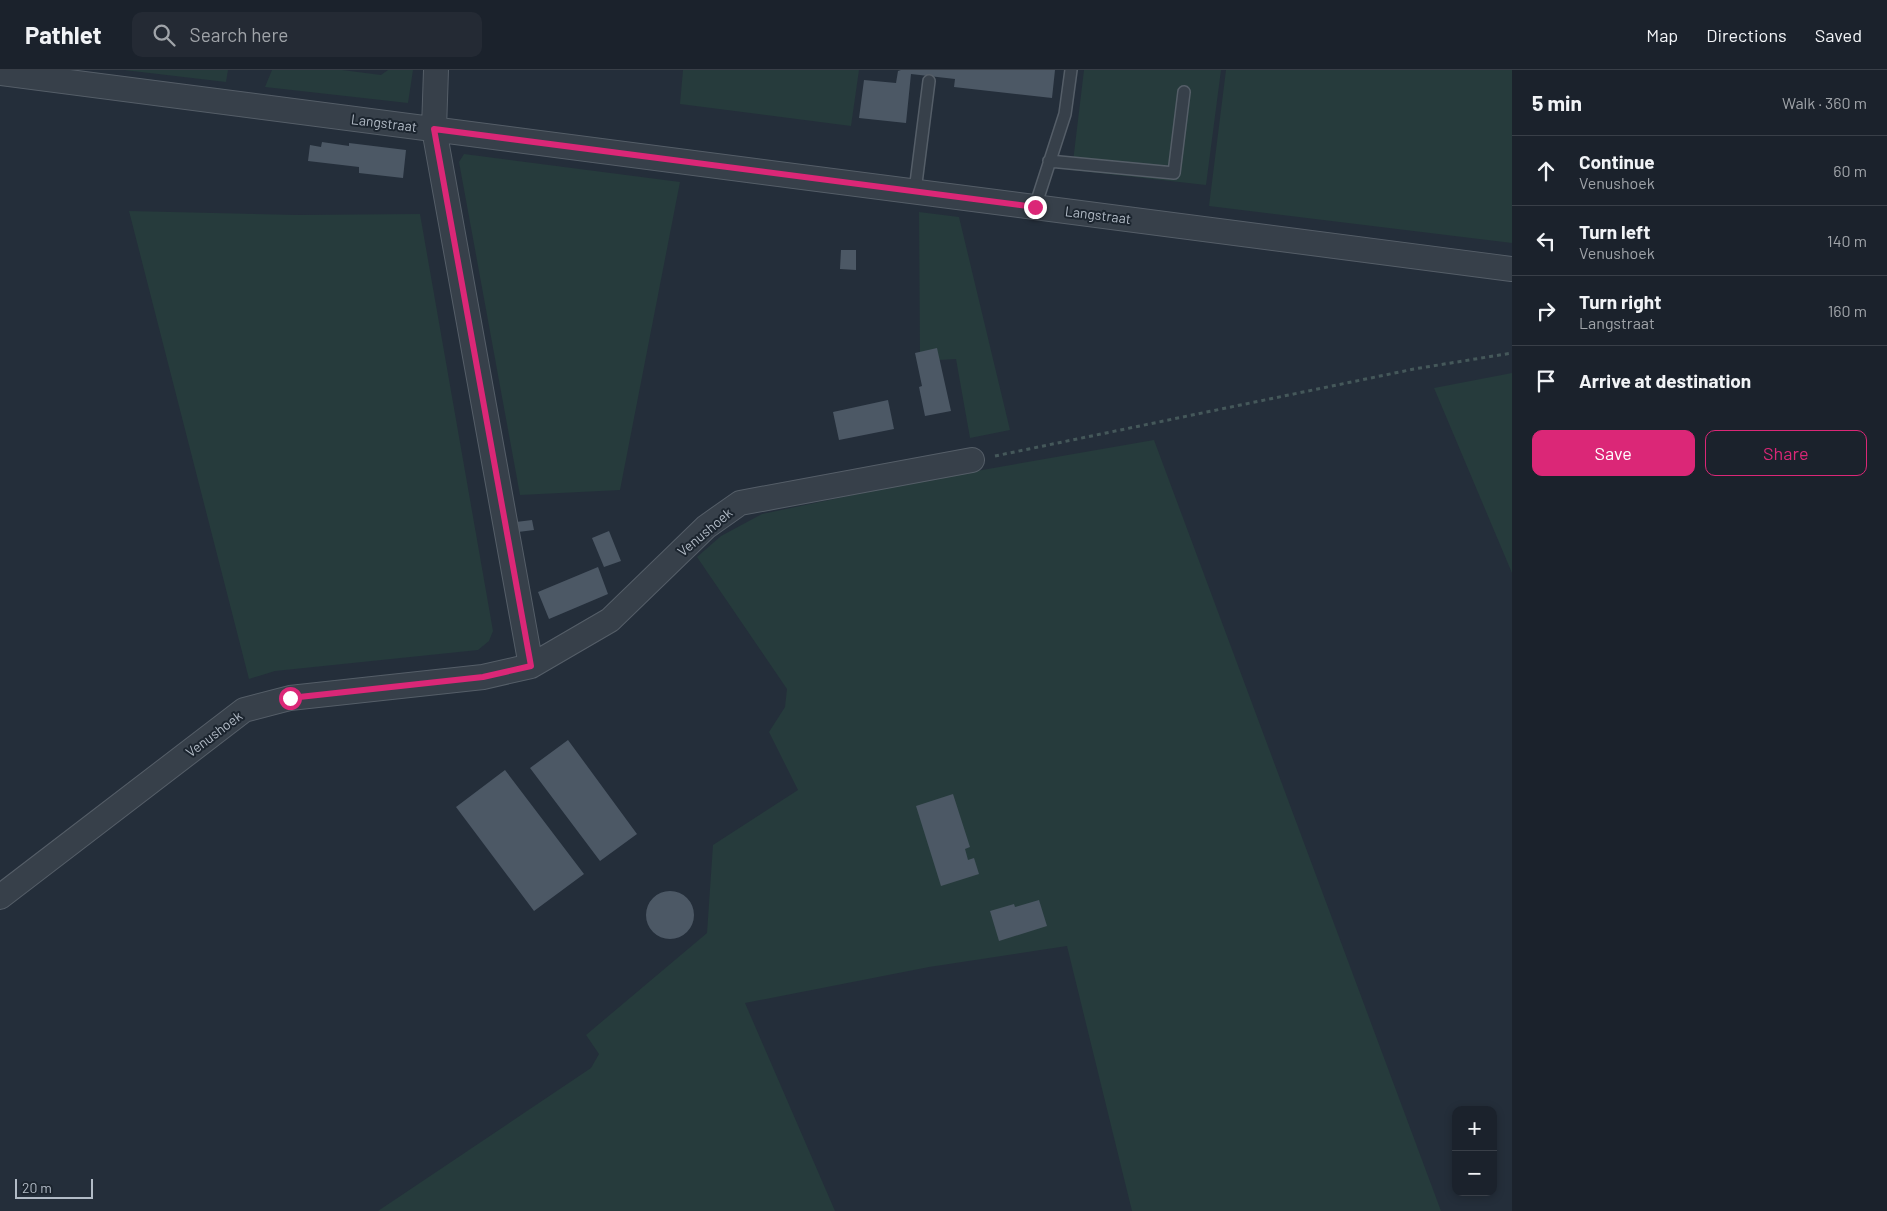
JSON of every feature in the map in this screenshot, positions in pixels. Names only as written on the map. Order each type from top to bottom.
[{"type":"street","points":[[436,70],[434,129],[531,666]]},
{"type":"street","name":"Langstraat","points":[[0,73],[1512,268]]},
{"type":"street","name":"Venushoek","points":[[0,897],[244,710],[290,698],[483,677],[531,666],[610,620],[706,527],[740,503],[972,460]]},
{"type":"lane","points":[[1035,207],[1065,114],[1071,70]]},
{"type":"lane","points":[[915,191],[929,81]]},
{"type":"lane","points":[[1050,161],[1174,173],[1184,92]]},
{"type":"path","points":[[972,460],[1414,369],[1512,352]]},
{"type":"green space","points":[[124,70],[228,70],[226,82]]},
{"type":"green space","points":[[272,70],[342,70],[381,75],[388,70],[413,70],[408,103],[265,87]]},
{"type":"green space","points":[[683,70],[859,70],[851,126],[680,104]]},
{"type":"green space","points":[[1084,70],[1221,70],[1206,185],[1072,170]]},
{"type":"green space","points":[[1226,70],[1512,70],[1512,243],[1209,206]]},
{"type":"green space","points":[[464,154],[680,182],[620,490],[520,495],[459,162]]},
{"type":"green space","points":[[129,211],[297,215],[420,214],[493,631],[489,641],[478,650],[275,671],[249,679]]},
{"type":"green space","points":[[919,212],[959,217],[1010,430],[970,438],[956,359],[920,361]]},
{"type":"green space","points":[[1512,373],[1512,573],[1434,388]]},
{"type":"green space","points":[[1154,440],[1441,1211],[1132,1211],[1067,946],[929,967],[745,1003],[835,1211],[378,1211],[591,1068],[599,1054],[586,1035],[707,933],[713,845],[798,790],[769,732],[785,707],[787,689],[697,557],[721,536],[762,514],[925,480]]},
{"type":"building","points":[[1055,70],[1052,98],[954,87],[955,79],[911,74],[906,123],[859,118],[864,80],[896,83],[898,71]]},
{"type":"building","points":[[322,142],[349,146],[349,143],[406,150],[403,178],[359,173],[359,167],[308,161],[310,145],[321,147]]},
{"type":"building","points":[[841,250],[856,250],[856,270],[840,269]]},
{"type":"building","points":[[937,348],[951,411],[925,416],[919,387],[922,386],[915,353]]},
{"type":"building","points":[[888,400],[894,429],[839,440],[833,412]]},
{"type":"building","points":[[532,520],[534,530],[518,532],[516,522]]},
{"type":"building","points":[[609,531],[621,561],[604,567],[592,538]]},
{"type":"building","points":[[598,567],[608,594],[549,619],[538,592]]},
{"type":"building","points":[[568,740],[637,834],[600,861],[530,768]]},
{"type":"building","points":[[505,770],[584,874],[534,911],[456,807]]},
{"type":"building","points":[[953,794],[970,847],[965,849],[968,860],[974,858],[979,874],[941,886],[916,806]]},
{"type":"building","points":[[670,891],[679,893],[687,898],[692,906],[694,915],[692,924],[687,932],[679,937],[670,939],[661,937],[653,932],[648,924],[646,915],[648,906],[653,898],[661,893]]},
{"type":"building","points":[[1039,900],[1047,926],[999,941],[990,911],[1014,904],[1015,907]]},
{"type":"route","points":[[290,698],[483,677],[531,666],[434,129],[1035,207]]}]
